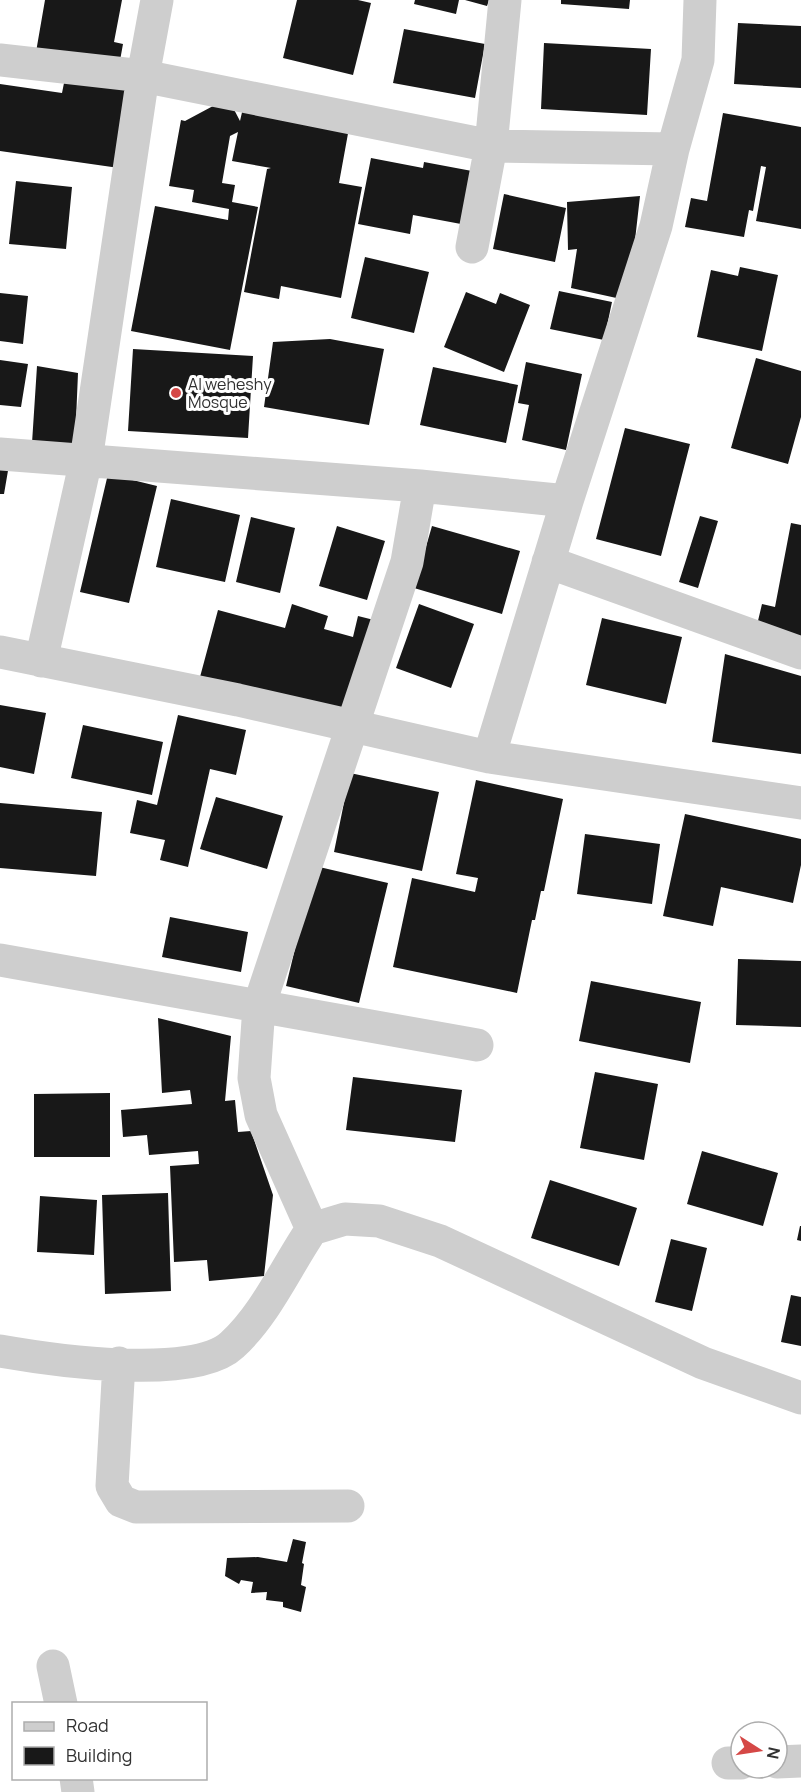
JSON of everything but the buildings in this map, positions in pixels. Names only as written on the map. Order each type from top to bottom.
[{"type":"street","points":[[41,661],[86,460],[143,76],[157,0]]},
{"type":"street","points":[[472,247],[491,146],[505,0]]},
{"type":"street","points":[[489,757],[567,501],[656,226],[673,149],[698,60],[700,0]]},
{"type":"street","points":[[0,60],[143,76],[491,146],[673,149]]},
{"type":"street","points":[[0,454],[420,486],[567,501]]},
{"type":"street","points":[[312,1229],[261,1116],[254,1078],[259,1006],[407,562],[420,486]]},
{"type":"street","points":[[548,562],[801,653]]},
{"type":"street","points":[[0,652],[351,725],[489,757],[801,803]]},
{"type":"street","points":[[0,960],[477,1046]]},
{"type":"street","points":[[0,1351],[41,1358],[173,1366],[212,1359],[231,1347],[251,1325],[312,1229],[345,1219],[379,1221],[440,1241],[703,1363],[801,1398]]},
{"type":"street","points":[[119,1363],[112,1486],[121,1502],[136,1507],[348,1506]]},
{"type":"street","points":[[53,1666],[61,1702]]},
{"type":"place","name":"Al weheshy Mosque","points":[[176,393]]}]
